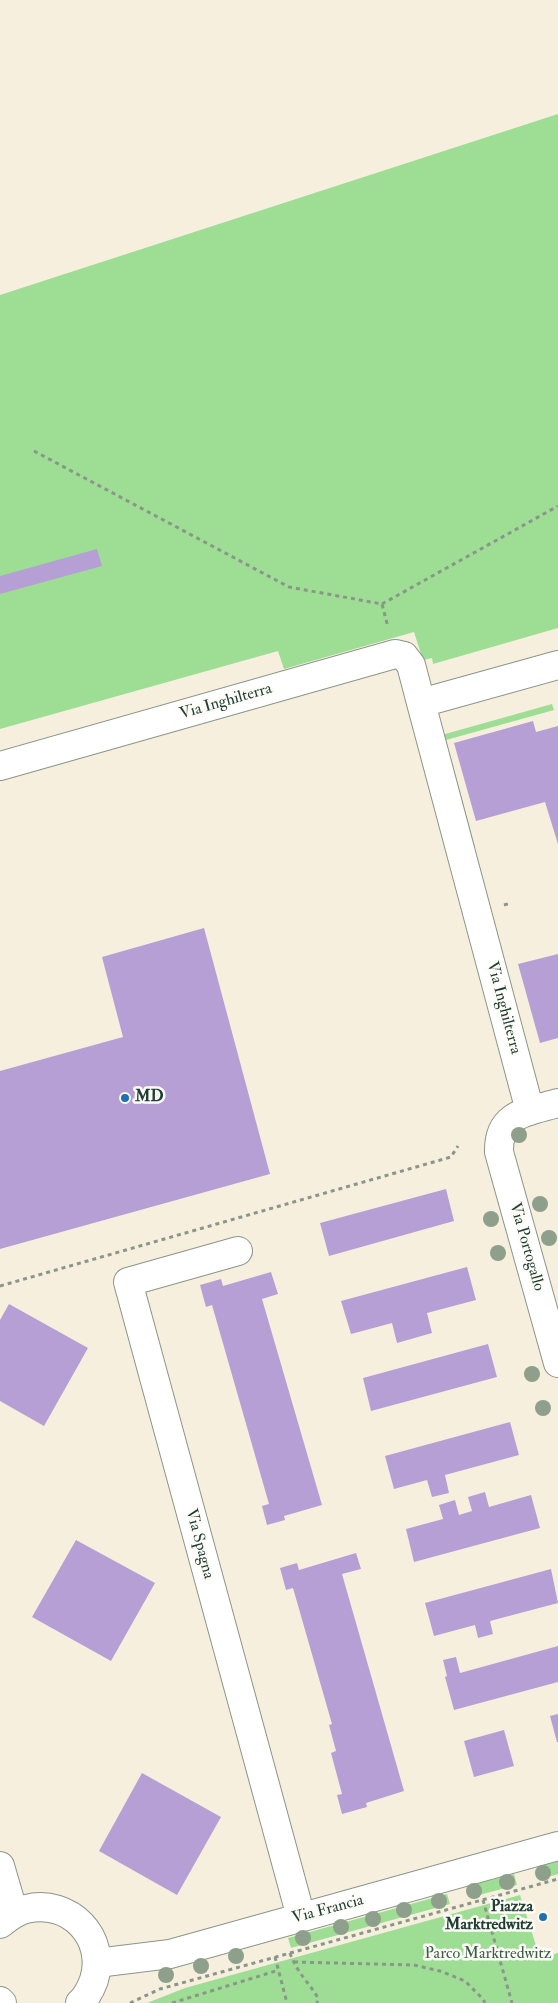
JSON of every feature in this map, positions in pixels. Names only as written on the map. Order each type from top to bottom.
[{"type":"street","name":"Via Inghilterra","points":[[0,766],[395,654],[404,656],[411,665],[422,703],[530,1111]]},
{"type":"street","points":[[422,703],[558,665]]},
{"type":"street","points":[[530,1111],[558,1103]]},
{"type":"street","name":"Via Portogallo","points":[[530,1111],[511,1120],[502,1129],[499,1140],[499,1152],[558,1363]]},
{"type":"street","name":"Via Spagna","points":[[238,1251],[128,1282],[301,1917]]},
{"type":"street","name":"Via Francia","points":[[97,1963],[170,1954],[558,1846]]},
{"type":"street","points":[[0,1866],[7,1919],[25,1909],[42,1906],[57,1909],[72,1915],[84,1926],[92,1939],[97,1954],[97,1971],[92,1986],[80,2003]]},
{"type":"path","points":[[34,451],[289,587],[382,604],[558,506]]},
{"type":"path","points":[[382,604],[395,654]]},
{"type":"path","points":[[0,1286],[451,1157],[458,1146]]},
{"type":"path","points":[[130,2003],[160,1989],[558,1879]]},
{"type":"path","points":[[483,1900],[512,2003]]},
{"type":"path","points":[[290,1953],[299,1974],[311,1986],[318,1998],[317,2003]]},
{"type":"path","points":[[275,1957],[287,2003]]},
{"type":"path","points":[[294,1962],[414,1965],[440,1971],[465,1981],[484,1999],[485,2003]]},
{"type":"path","points":[[172,2003],[279,1970]]},
{"type":"green space","points":[[558,114],[558,628],[433,664],[432,658],[423,660],[414,632],[284,669],[278,651],[0,729],[0,295]]},
{"type":"green space","points":[[552,704],[554,710],[446,740],[475,847],[470,849],[438,736]]},
{"type":"green space","points":[[558,1860],[558,1874],[541,1879],[537,1866]]},
{"type":"green space","points":[[514,1874],[517,1885],[475,1896],[472,1885]]},
{"type":"green space","points":[[447,1894],[450,1904],[291,1948],[288,1938]]},
{"type":"green space","name":"Parco Marktredwitz","points":[[520,1895],[540,1958],[558,1953],[558,2003],[147,2003],[185,1988]]},
{"type":"building","points":[[97,549],[102,566],[0,594],[0,576]]},
{"type":"building","points":[[533,721],[536,732],[558,726],[558,844],[545,802],[476,821],[454,743]]},
{"type":"building","name":"MD","points":[[204,928],[270,1174],[0,1249],[0,1071],[123,1037],[102,957]]},
{"type":"building","points":[[558,954],[558,1038],[540,1043],[518,964]]},
{"type":"building","points":[[446,1189],[454,1221],[329,1256],[320,1223]]},
{"type":"building","points":[[467,1267],[476,1300],[427,1313],[432,1333],[397,1343],[392,1323],[351,1334],[341,1301]]},
{"type":"building","points":[[271,1272],[278,1294],[262,1299],[322,1505],[284,1516],[285,1520],[267,1525],[262,1506],[269,1504],[212,1305],[206,1307],[200,1285],[221,1279],[223,1286]]},
{"type":"building","points":[[9,1304],[88,1348],[44,1426],[0,1401],[0,1320]]},
{"type":"building","points":[[488,1344],[497,1377],[371,1411],[363,1378]]},
{"type":"building","points":[[510,1422],[519,1455],[445,1475],[449,1493],[432,1497],[427,1480],[394,1489],[385,1456]]},
{"type":"building","points":[[485,1492],[489,1507],[531,1495],[540,1528],[414,1562],[406,1529],[443,1519],[439,1505],[455,1500],[459,1515],[472,1511],[468,1497]]},
{"type":"building","points":[[76,1540],[155,1583],[111,1661],[32,1617]]},
{"type":"building","points":[[356,1553],[361,1569],[342,1574],[404,1791],[366,1803],[367,1807],[342,1814],[337,1795],[342,1794],[331,1753],[336,1751],[329,1725],[332,1724],[293,1588],[286,1590],[280,1568],[297,1563],[299,1570]]},
{"type":"building","points":[[551,1569],[558,1603],[490,1621],[493,1634],[478,1638],[475,1625],[434,1636],[425,1603]]},
{"type":"building","points":[[558,1646],[558,1682],[454,1710],[445,1677],[447,1676],[443,1660],[456,1657],[460,1673]]},
{"type":"building","points":[[558,1714],[558,1742],[557,1742],[550,1716]]},
{"type":"building","points":[[504,1730],[514,1766],[474,1777],[464,1741]]},
{"type":"building","points":[[142,1773],[221,1817],[177,1895],[99,1851]]},
{"type":"place","name":"MD","points":[[125,1098]]},
{"type":"place","name":"Piazza Marktredwitz","points":[[543,1917]]}]
